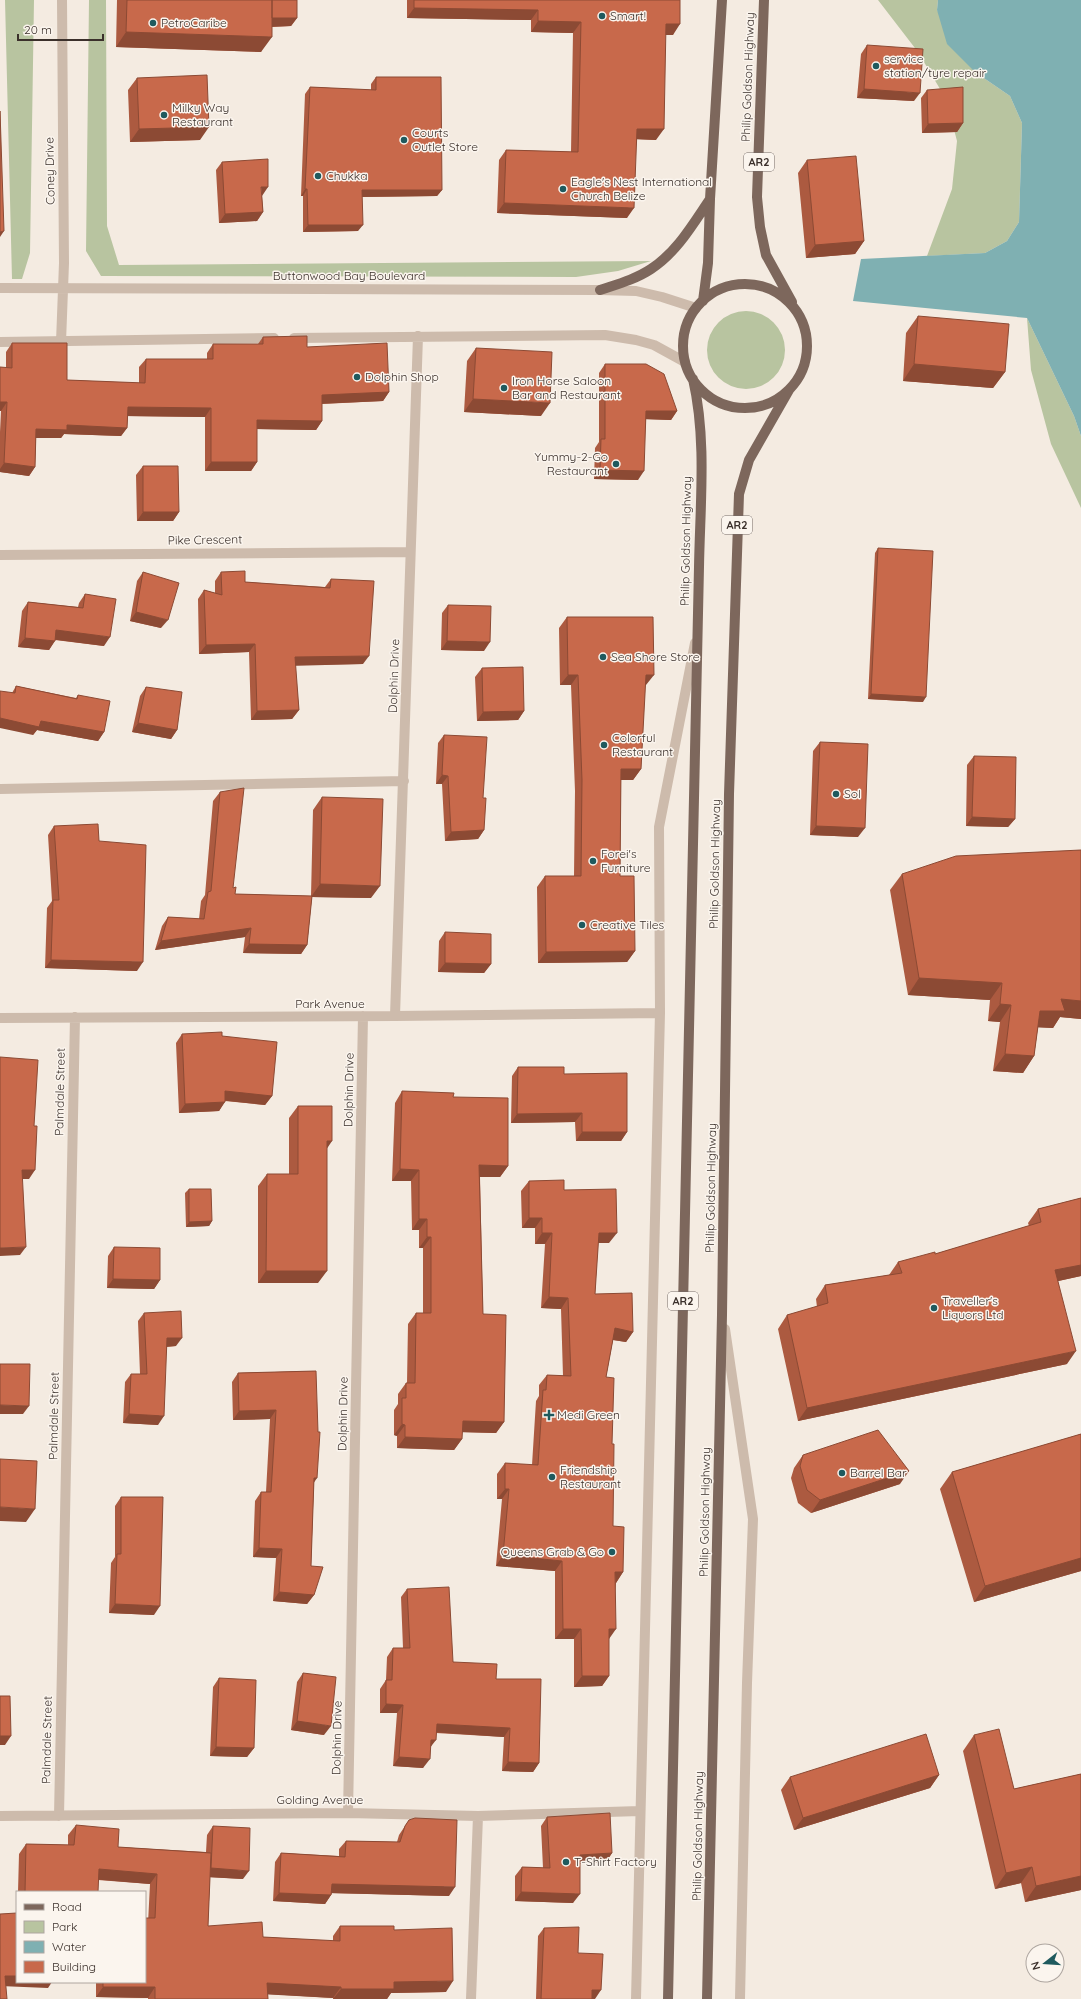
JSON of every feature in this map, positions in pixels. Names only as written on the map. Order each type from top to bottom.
[{"type":"main road","points":[[699,304],[724,288],[736,285],[754,285],[772,290],[786,300],[798,315],[806,334],[807,354],[801,374],[789,390],[775,401],[757,407],[739,408],[720,403],[705,394],[693,379],[685,362],[684,344],[686,331],[699,304],[708,263],[710,199],[722,0]]},
{"type":"main road","name":"Philip Goldson Highway","points":[[764,0],[757,197],[760,227],[766,255],[798,315]]},
{"type":"main road","points":[[600,290],[634,278],[652,269],[671,252],[710,199]]},
{"type":"main road","name":"Philip Goldson Highway","points":[[668,1999],[701,441],[699,404],[693,379]]},
{"type":"main road","name":"Philip Goldson Highway","points":[[707,1999],[722,1314],[729,794],[739,494],[750,460],[789,390]]},
{"type":"street","name":"Coney Drive","points":[[61,342],[64,263],[62,0]]},
{"type":"street","name":"Buttonwood Bay Boulevard","points":[[0,288],[600,290],[636,292],[699,304]]},
{"type":"street","points":[[0,342],[605,335],[636,340],[654,345],[685,362]]},
{"type":"street","name":"Dolphin Drive","points":[[395,1016],[418,336]]},
{"type":"street","name":"Pike Crescent","points":[[0,555],[410,552]]},
{"type":"street","points":[[636,1999],[660,1013],[659,826],[698,627]]},
{"type":"street","points":[[0,788],[404,781]]},
{"type":"street","name":"Park Avenue","points":[[0,1018],[660,1013]]},
{"type":"street","name":"Dolphin Drive","points":[[348,1813],[363,1016]]},
{"type":"street","name":"Palmdale Street","points":[[59,1816],[75,1017]]},
{"type":"street","points":[[722,1314],[754,1519],[747,1683],[740,1999]]},
{"type":"street","name":"Golding Avenue","points":[[0,1816],[348,1813],[478,1816],[640,1811]]},
{"type":"street","points":[[471,1999],[478,1816]]},
{"type":"green space","points":[[5,0],[34,0],[30,253],[22,279],[12,279]]},
{"type":"green space","points":[[89,0],[106,0],[107,226],[119,265],[651,261],[618,271],[576,277],[101,276],[86,251]]},
{"type":"green space","points":[[878,0],[938,0],[937,10],[975,72],[1010,96],[1022,123],[1019,222],[1007,241],[985,253],[927,256],[952,189],[957,141],[946,99],[918,52]]},
{"type":"green space","points":[[738,311],[754,311],[768,317],[779,328],[785,342],[785,358],[779,372],[768,383],[754,389],[738,389],[724,383],[713,372],[707,358],[707,342],[713,328],[724,317]]},
{"type":"green space","points":[[1027,318],[1074,416],[1081,436],[1081,508],[1051,444],[1031,370]]},
{"type":"water","points":[[938,0],[1081,0],[1081,436],[1074,416],[1027,318],[853,301],[861,259],[985,253],[1007,241],[1019,222],[1022,123],[1010,96],[975,72],[947,44],[937,10]]},
{"type":"building","points":[[127,0],[272,0],[272,37],[126,32]]},
{"type":"building","points":[[272,0],[297,0],[297,18],[272,18]]},
{"type":"building","points":[[414,0],[680,0],[680,24],[666,24],[664,129],[637,129],[634,208],[504,203],[506,150],[578,152],[581,22],[538,21],[538,10],[414,8]]},
{"type":"building","points":[[867,45],[923,49],[920,93],[864,89]]},
{"type":"building","name":"Milky Way Restaurant","points":[[207,75],[209,127],[139,129],[137,78]]},
{"type":"building","points":[[376,77],[441,77],[442,190],[362,190],[363,225],[308,225],[307,189],[305,189],[310,87],[376,90]]},
{"type":"building","points":[[963,87],[963,123],[928,124],[927,90]]},
{"type":"building","points":[[0,111],[4,231],[0,232]]},
{"type":"building","points":[[856,156],[864,241],[815,245],[807,160]]},
{"type":"building","points":[[268,159],[268,187],[261,187],[263,212],[225,214],[222,162]]},
{"type":"building","points":[[918,316],[1009,324],[1005,372],[914,364]]},
{"type":"building","points":[[307,336],[307,347],[387,343],[389,392],[322,395],[322,421],[257,420],[257,462],[211,462],[211,408],[128,407],[127,428],[67,425],[67,430],[36,429],[35,467],[4,463],[7,402],[0,402],[0,367],[12,368],[12,343],[67,343],[67,380],[145,383],[146,359],[213,359],[213,344],[263,344],[263,337]]},
{"type":"building","name":"Iron Horse Saloon Bar and Restaurant","points":[[476,348],[552,352],[550,403],[473,399]]},
{"type":"building","points":[[605,364],[646,364],[664,374],[677,411],[646,411],[644,471],[600,470],[601,439],[605,439]]},
{"type":"building","points":[[143,466],[178,466],[179,512],[143,512]]},
{"type":"building","points":[[878,548],[933,551],[926,697],[871,694]]},
{"type":"building","points":[[245,571],[245,582],[330,588],[331,579],[374,581],[369,656],[295,657],[299,710],[257,711],[255,644],[206,645],[204,590],[222,595],[221,572]]},
{"type":"building","points":[[143,572],[179,583],[168,620],[136,612]]},
{"type":"building","points":[[85,594],[116,599],[110,637],[56,630],[55,641],[25,638],[28,602],[83,608]]},
{"type":"building","points":[[448,605],[491,606],[490,642],[447,641]]},
{"type":"building","points":[[567,617],[653,617],[654,675],[646,675],[641,769],[621,769],[620,876],[634,876],[635,951],[546,952],[545,876],[581,876],[582,780],[578,675],[568,675]]},
{"type":"building","points":[[523,667],[524,711],[483,712],[482,668]]},
{"type":"building","points":[[16,686],[77,699],[78,695],[110,701],[104,732],[41,721],[39,727],[0,718],[0,691],[15,693]]},
{"type":"building","points":[[146,687],[182,692],[177,730],[138,723]]},
{"type":"building","points":[[444,735],[487,737],[483,798],[486,798],[484,830],[451,832],[448,776],[442,775]]},
{"type":"building","name":"Sol","points":[[820,742],[868,744],[865,828],[816,826]]},
{"type":"building","points":[[974,756],[1016,757],[1015,819],[972,817]]},
{"type":"building","points":[[244,788],[233,888],[236,887],[235,894],[312,896],[307,945],[249,944],[251,928],[161,941],[168,917],[204,919],[208,892],[211,891],[220,792]]},
{"type":"building","points":[[322,797],[383,799],[380,886],[320,884]]},
{"type":"building","points":[[98,824],[99,841],[146,845],[143,962],[51,960],[53,900],[59,900],[54,826]]},
{"type":"building","points":[[1081,850],[1081,1001],[1061,999],[1065,1011],[1040,1011],[1034,1056],[1005,1054],[1011,1005],[1000,1004],[1002,983],[919,978],[902,874],[956,856]]},
{"type":"building","points":[[445,932],[491,934],[491,964],[445,963]]},
{"type":"building","points":[[222,1032],[222,1036],[277,1042],[272,1096],[225,1091],[225,1102],[185,1104],[182,1034]]},
{"type":"building","points":[[0,1057],[38,1060],[34,1126],[37,1126],[35,1170],[22,1170],[26,1247],[0,1248]]},
{"type":"building","points":[[518,1067],[564,1067],[564,1074],[627,1073],[627,1132],[582,1132],[582,1113],[517,1114]]},
{"type":"building","points":[[402,1091],[454,1093],[453,1097],[508,1098],[508,1166],[479,1165],[483,1314],[506,1315],[504,1422],[463,1421],[462,1439],[405,1437],[405,1425],[402,1424],[402,1398],[406,1398],[406,1383],[415,1383],[416,1313],[431,1313],[431,1237],[427,1237],[427,1219],[419,1219],[419,1170],[400,1169]]},
{"type":"building","points":[[298,1106],[332,1106],[332,1141],[327,1141],[327,1271],[266,1271],[267,1174],[298,1174]]},
{"type":"building","points":[[564,1180],[564,1190],[616,1189],[617,1233],[599,1233],[595,1294],[632,1293],[633,1332],[615,1328],[606,1377],[614,1378],[612,1444],[614,1444],[613,1526],[624,1527],[623,1572],[615,1572],[616,1629],[609,1629],[609,1676],[582,1676],[581,1629],[563,1629],[562,1561],[503,1555],[509,1489],[505,1489],[505,1463],[538,1465],[543,1390],[546,1390],[547,1375],[571,1376],[568,1298],[549,1297],[552,1233],[542,1233],[542,1218],[529,1218],[529,1181]]},
{"type":"building","points":[[189,1189],[211,1189],[212,1221],[189,1222]]},
{"type":"building","name":"Traveller's Liquors Ltd","points":[[1081,1198],[1081,1265],[1055,1270],[1076,1351],[807,1408],[787,1315],[828,1303],[825,1285],[902,1273],[898,1262],[935,1252],[935,1254],[1041,1222],[1038,1209]]},
{"type":"building","points":[[114,1247],[160,1248],[160,1280],[113,1279]]},
{"type":"building","points":[[181,1311],[182,1338],[167,1338],[164,1416],[129,1414],[131,1374],[147,1374],[144,1313]]},
{"type":"building","points":[[0,1364],[30,1364],[29,1406],[0,1405]]},
{"type":"building","points":[[316,1371],[318,1432],[320,1432],[317,1478],[314,1478],[311,1566],[323,1567],[314,1595],[279,1592],[282,1549],[259,1548],[261,1492],[271,1492],[276,1410],[239,1411],[238,1373]]},
{"type":"building","name":"Barrel Bar","points":[[878,1430],[909,1471],[820,1500],[807,1490],[800,1466],[803,1455]]},
{"type":"building","points":[[1081,1434],[1081,1558],[985,1586],[952,1472]]},
{"type":"building","points":[[0,1459],[37,1461],[35,1509],[0,1507]]},
{"type":"building","points":[[121,1497],[163,1497],[160,1606],[115,1604],[117,1554],[121,1554]]},
{"type":"building","points":[[449,1587],[453,1662],[497,1664],[496,1679],[541,1679],[539,1763],[508,1762],[510,1728],[437,1724],[436,1740],[431,1740],[430,1759],[399,1757],[403,1705],[386,1704],[386,1680],[392,1680],[393,1648],[410,1648],[407,1589]]},
{"type":"building","points":[[303,1673],[336,1677],[331,1726],[297,1721]]},
{"type":"building","points":[[219,1678],[256,1680],[254,1748],[216,1747]]},
{"type":"building","points":[[0,1696],[10,1696],[11,1736],[0,1736]]},
{"type":"building","points":[[999,1729],[1014,1789],[1081,1774],[1081,1876],[1036,1886],[1032,1867],[1006,1873],[974,1735]]},
{"type":"building","points":[[926,1734],[939,1775],[803,1818],[790,1777]]},
{"type":"building","points":[[610,1813],[612,1853],[580,1855],[580,1894],[521,1892],[522,1867],[550,1868],[547,1817]]},
{"type":"building","points":[[415,1818],[457,1820],[455,1887],[332,1884],[331,1895],[279,1893],[281,1853],[345,1857],[346,1841],[400,1842],[405,1826],[409,1820]]},
{"type":"building","points":[[76,1825],[119,1829],[118,1847],[211,1853],[208,1926],[262,1922],[263,1937],[340,1941],[340,1926],[394,1926],[394,1930],[452,1928],[453,1981],[394,1982],[394,1989],[341,1989],[341,1987],[267,1983],[268,1999],[155,1999],[155,1987],[103,1987],[103,1983],[146,1983],[146,1918],[155,1918],[157,1874],[99,1869],[98,1891],[25,1891],[26,1844],[74,1845]]},
{"type":"building","points":[[213,1826],[250,1828],[249,1871],[211,1868]]},
{"type":"building","points":[[16,1913],[16,1976],[5,1976],[7,1999],[0,1999],[0,1914]]},
{"type":"building","points":[[579,1927],[578,1953],[603,1954],[601,1990],[592,1990],[592,1999],[541,1999],[544,1928]]},
{"type":"place","name":"Smart!","points":[[602,16]]},
{"type":"place","name":"PetroCaribe","points":[[153,23]]},
{"type":"place","name":"service station/tyre repair","points":[[876,66]]},
{"type":"place","name":"Milky Way Restaurant","points":[[164,115]]},
{"type":"place","name":"Courts Outlet Store","points":[[404,140]]},
{"type":"place","name":"Chukka","points":[[318,176]]},
{"type":"place","name":"Eagle's Nest International Church Belize","points":[[563,189]]},
{"type":"place","name":"Dolphin Shop","points":[[357,377]]},
{"type":"place","name":"Iron Horse Saloon Bar and Restaurant","points":[[504,388]]},
{"type":"place","name":"Yummy-2-Go Restaurant","points":[[616,464]]},
{"type":"place","name":"Sea Shore Store","points":[[603,657]]},
{"type":"place","name":"Colorful Restaurant","points":[[604,745]]},
{"type":"place","name":"Sol","points":[[836,794]]},
{"type":"place","name":"Forei's Furniture","points":[[593,861]]},
{"type":"place","name":"Creative Tiles","points":[[582,925]]},
{"type":"place","name":"Traveller's Liquors Ltd","points":[[934,1308]]},
{"type":"place","name":"Medi Green","points":[[549,1415]]},
{"type":"place","name":"Barrel Bar","points":[[842,1473]]},
{"type":"place","name":"Friendship Restaurant","points":[[552,1477]]},
{"type":"place","name":"Queens Grab & Go","points":[[612,1552]]},
{"type":"place","name":"T-Shirt Factory","points":[[566,1862]]}]
